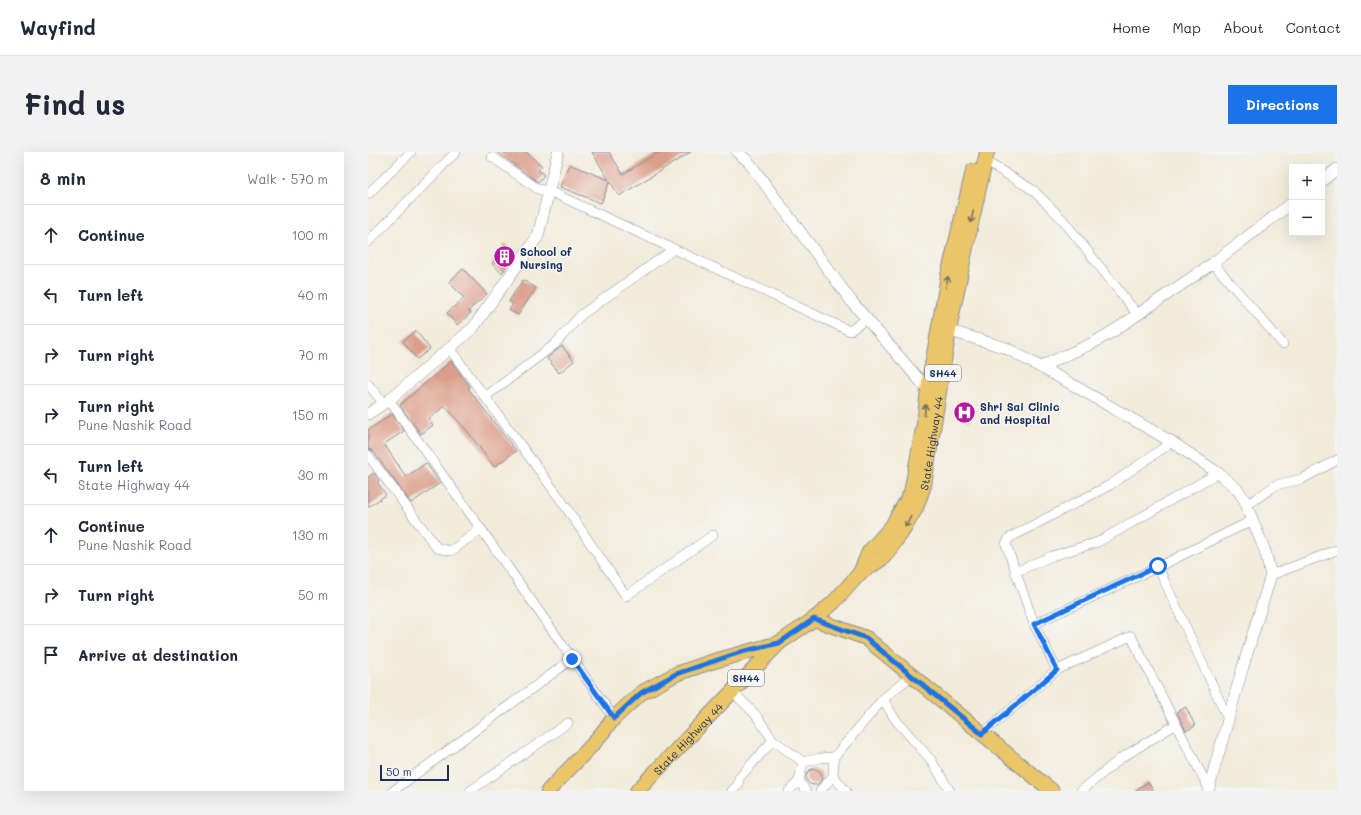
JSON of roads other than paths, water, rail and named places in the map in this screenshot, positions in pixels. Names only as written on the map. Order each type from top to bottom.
[{"type":"main road","name":"State Highway 44","points":[[637,791],[779,643],[814,619],[833,603],[860,573],[883,558],[902,532],[916,495],[944,329],[983,155]]},
{"type":"main road","points":[[814,619],[866,638],[1052,791]]},
{"type":"main road","points":[[548,791],[594,743],[614,718],[641,693],[676,674],[741,652],[779,643]]},
{"type":"street","points":[[368,194],[411,152]]},
{"type":"street","points":[[368,242],[456,152]]},
{"type":"street","points":[[368,414],[387,402],[473,328],[538,236],[558,152]]},
{"type":"street","points":[[737,152],[748,161],[866,319],[934,392]]},
{"type":"street","points":[[983,155],[1033,190],[1063,220],[1138,315]]},
{"type":"street","points":[[492,157],[538,189],[549,191],[850,331],[866,319]]},
{"type":"street","points":[[1325,179],[1337,169]]},
{"type":"street","points":[[1040,367],[1093,343],[1138,315],[1213,263],[1289,205]]},
{"type":"street","points":[[485,397],[554,345],[581,315],[674,249]]},
{"type":"street","points":[[1213,263],[1283,344]]},
{"type":"street","points":[[944,329],[1006,348],[1172,442],[1218,473],[1237,489],[1247,505],[1265,551],[1271,575],[1209,790]]},
{"type":"street","points":[[450,348],[561,500],[626,596],[713,535]]},
{"type":"street","points":[[368,384],[387,402],[481,529],[614,718]]},
{"type":"street","points":[[1057,670],[1034,624],[1015,572],[1006,544],[1009,538],[1110,485],[1172,442]]},
{"type":"street","points":[[368,455],[437,548],[451,550],[481,529]]},
{"type":"street","points":[[1247,505],[1276,485],[1302,479],[1337,460]]},
{"type":"street","points":[[1015,572],[1052,556],[1098,542],[1218,473]]},
{"type":"street","points":[[1034,624],[1253,520]]},
{"type":"street","points":[[1271,575],[1337,550]]},
{"type":"street","points":[[1158,566],[1228,720]]},
{"type":"street","points":[[982,734],[1057,670],[1131,636],[1209,790]]},
{"type":"street","points":[[393,791],[572,659]]},
{"type":"street","points":[[820,791],[833,776],[834,757],[883,699],[911,676]]},
{"type":"street","points":[[733,692],[755,714],[773,740],[803,762],[820,758],[834,757]]},
{"type":"street","points":[[883,699],[895,719],[931,760],[950,791]]},
{"type":"street","points":[[470,791],[568,722]]},
{"type":"street","points":[[1081,791],[1121,758],[1175,725]]},
{"type":"street","points":[[732,791],[738,785],[740,778],[773,740]]},
{"type":"street","points":[[789,791],[799,781],[803,762]]},
{"type":"street","points":[[833,776],[846,791]]},
{"type":"street","points":[[799,781],[806,791]]},
{"type":"place","name":"School of Nursing","points":[[504,257]]},
{"type":"place","name":"Shri Sai Clinic and Hospital","points":[[965,412]]}]
